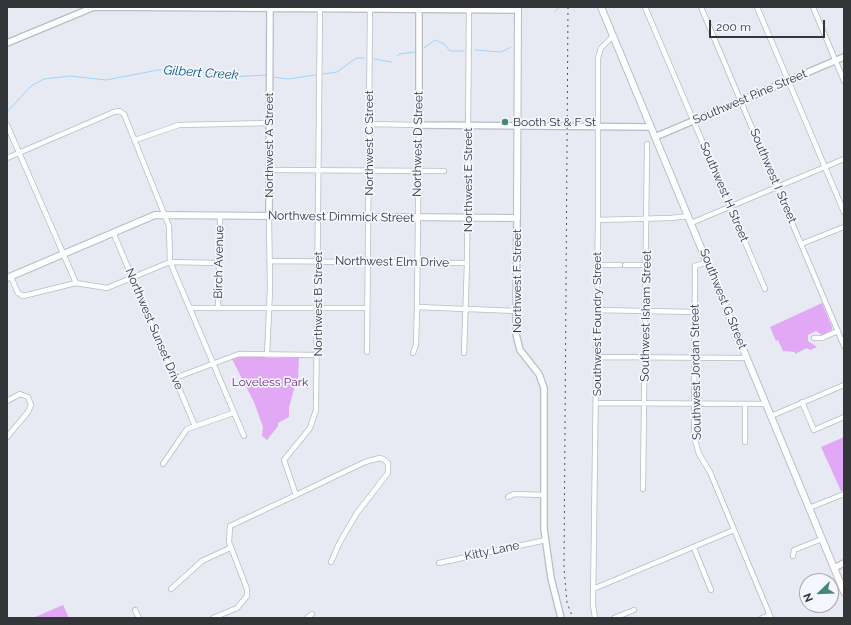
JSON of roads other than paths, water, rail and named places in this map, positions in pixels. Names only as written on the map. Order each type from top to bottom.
[{"type":"main road","name":"Southwest G Street","points":[[601,7],[844,592]]},
{"type":"main road","name":"Northwest F Street","points":[[517,218],[518,9]]},
{"type":"main road","name":"Northwest Dimmick Street","points":[[9,277],[151,216],[517,218]]},
{"type":"street","points":[[7,43],[85,9],[99,7],[518,9]]},
{"type":"street","name":"Northwest A Street","points":[[267,355],[270,7]]},
{"type":"street","name":"Southwest H Street","points":[[645,7],[765,288]]},
{"type":"street","name":"Southwest I Street","points":[[701,7],[844,346]]},
{"type":"street","points":[[757,7],[844,212]]},
{"type":"street","points":[[813,7],[844,81]]},
{"type":"street","name":"Northwest B Street","points":[[296,495],[284,460],[310,428],[314,418],[317,401],[320,8]]},
{"type":"street","name":"Northwest C Street","points":[[367,352],[370,8]]},
{"type":"street","name":"Northwest D Street","points":[[413,353],[416,345],[417,307],[419,8]]},
{"type":"street","name":"Northwest E Street","points":[[464,352],[468,217],[469,8]]},
{"type":"street","name":"Southwest Foundry Street","points":[[595,618],[593,605],[598,220],[596,126],[598,53],[613,36]]},
{"type":"street","name":"Southwest Pine Street","points":[[655,136],[844,57]]},
{"type":"street","points":[[7,158],[114,112],[120,111],[124,114],[169,226],[170,262],[244,436]]},
{"type":"street","points":[[135,140],[179,124],[270,123]]},
{"type":"street","points":[[369,124],[651,127]]},
{"type":"street","points":[[7,125],[76,283]]},
{"type":"street","name":"Southwest Isham Street","points":[[643,489],[647,144]]},
{"type":"street","points":[[691,223],[844,159]]},
{"type":"street","points":[[269,170],[444,172]]},
{"type":"street","name":"Birch Avenue","points":[[218,308],[220,216]]},
{"type":"street","points":[[598,220],[683,218],[688,216]]},
{"type":"street","name":"Northwest F Street","points":[[517,218],[516,334],[518,345],[525,358],[539,374],[544,388],[543,495],[546,540],[551,578],[561,618]]},
{"type":"street","points":[[801,244],[844,227]]},
{"type":"street","name":"Northwest Sunset Drive","points":[[113,232],[195,426]]},
{"type":"street","name":"Northwest Elm Drive","points":[[269,261],[467,263]]},
{"type":"street","points":[[9,277],[18,293],[22,296],[76,283],[105,288],[170,262],[219,263]]},
{"type":"street","name":"Southwest Jordan Street","points":[[707,262],[696,266],[694,437],[699,454],[710,472],[770,617]]},
{"type":"street","points":[[597,265],[646,265]]},
{"type":"street","points":[[417,307],[517,311]]},
{"type":"street","points":[[190,308],[367,308]]},
{"type":"street","points":[[596,310],[695,312]]},
{"type":"street","points":[[814,338],[822,338],[838,331]]},
{"type":"street","points":[[175,378],[239,354],[318,355]]},
{"type":"street","points":[[596,357],[645,356],[747,358]]},
{"type":"street","points":[[771,416],[844,385]]},
{"type":"street","points":[[7,401],[20,394],[28,397],[31,405],[28,412],[7,437]]},
{"type":"street","points":[[596,402],[766,404]]},
{"type":"street","points":[[802,402],[814,430],[844,417]]},
{"type":"street","points":[[745,404],[745,442]]},
{"type":"street","points":[[163,464],[184,432],[195,426],[233,413]]},
{"type":"street","points":[[213,618],[238,608],[247,596],[247,589],[230,548],[228,533],[230,526],[365,462],[380,458],[383,459],[388,463],[388,473],[357,513],[340,542],[332,562]]},
{"type":"street","points":[[508,497],[514,494],[543,495]]},
{"type":"street","points":[[809,508],[844,494]]},
{"type":"street","points":[[594,589],[734,530]]},
{"type":"street","points":[[793,556],[794,550],[822,539]]},
{"type":"street","name":"Kitty Lane","points":[[439,563],[546,540]]},
{"type":"street","points":[[171,589],[202,561],[230,548]]},
{"type":"street","points":[[694,548],[711,590]]},
{"type":"street","points":[[834,568],[844,563]]},
{"type":"street","points":[[135,610],[139,618]]},
{"type":"street","points":[[614,618],[634,610]]},
{"type":"street","points":[[307,618],[312,614]]},
{"type":"street","points":[[762,618],[770,617]]},
{"type":"waterway","name":"Gilbert Creek","points":[[555,11],[560,7]]},
{"type":"waterway","name":"Gilbert Creek","points":[[424,48],[435,40],[444,44],[450,51],[464,51]]},
{"type":"waterway","name":"Gilbert Creek","points":[[475,50],[501,52],[511,47]]},
{"type":"waterway","name":"Gilbert Creek","points":[[397,56],[399,54],[415,52]]},
{"type":"waterway","name":"Gilbert Creek","points":[[323,74],[337,72],[356,58],[364,58]]},
{"type":"waterway","name":"Gilbert Creek","points":[[374,59],[391,62]]},
{"type":"waterway","name":"Gilbert Creek","points":[[7,112],[31,86],[44,79],[70,76],[106,80],[158,70],[190,70],[231,77],[266,75]]},
{"type":"waterway","name":"Gilbert Creek","points":[[273,77],[288,79],[315,75]]},
{"type":"railway","points":[[568,7],[564,568],[567,603],[573,618]]},
{"type":"place","name":"Booth St & F St","points":[[505,122]]},
{"type":"park label","name":"Loveless Park","points":[[270,382]]}]
